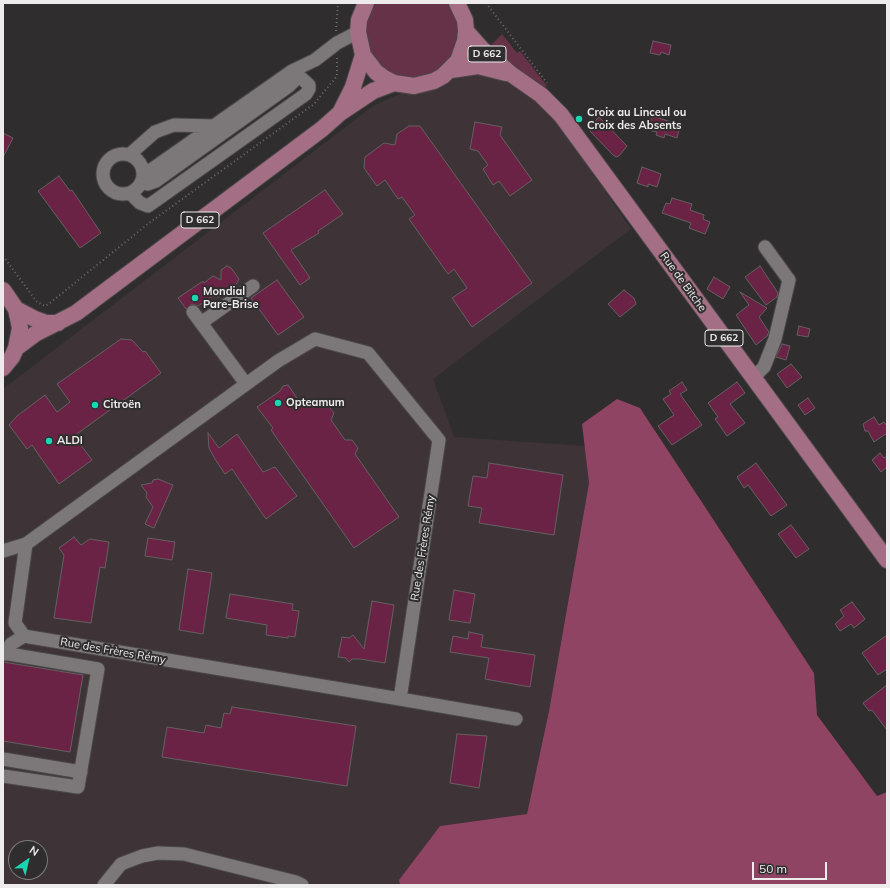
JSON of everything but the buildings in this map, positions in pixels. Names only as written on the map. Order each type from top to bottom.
[{"type":"main road","points":[[366,3],[359,20],[358,32],[363,55],[376,72],[394,83],[404,86],[424,85],[439,79],[451,70],[462,52],[466,31],[465,20],[457,3]]},
{"type":"main road","name":"D 662","points":[[466,31],[482,49],[511,74]]},
{"type":"main road","name":"D 662","points":[[340,113],[353,87],[363,55]]},
{"type":"main road","name":"D 662","points":[[451,70],[478,66],[511,74]]},
{"type":"main road","name":"Rue de Bitche","points":[[511,74],[541,95],[561,116],[887,560]]},
{"type":"main road","name":"D 662","points":[[16,348],[35,334],[58,323],[83,308],[322,129],[340,113],[373,91],[394,83]]},
{"type":"main road","points":[[3,290],[16,309],[20,328],[16,348],[3,368]]},
{"type":"main road","points":[[16,309],[35,319],[58,323]]},
{"type":"street","points":[[298,72],[289,86],[156,181],[148,184],[142,176],[138,161],[129,155],[118,155],[108,160],[103,170],[103,176],[108,187],[118,194],[130,193],[139,186],[142,176],[214,126],[298,72],[337,43],[358,32]]},
{"type":"street","points":[[130,193],[140,203],[148,206],[306,94],[309,89],[309,85],[298,72]]},
{"type":"street","points":[[129,155],[155,132],[174,125],[214,126]]},
{"type":"street","points":[[753,378],[764,367],[775,339],[789,280],[765,247]]},
{"type":"street","points":[[246,384],[197,318],[253,286]]},
{"type":"street","name":"Rue des Frères Rémy","points":[[3,551],[26,544],[278,361],[315,339],[368,353],[439,440],[400,699],[24,636]]},
{"type":"street","points":[[3,776],[78,788],[98,669],[4,654],[11,644],[24,636],[15,623],[26,544]]},
{"type":"street","points":[[400,699],[516,719]]},
{"type":"street","points":[[3,760],[80,772]]},
{"type":"street","points":[[25,779],[27,763]]},
{"type":"street","points":[[104,885],[121,864],[142,856],[158,853],[184,854],[296,882],[302,885]]},
{"type":"path","points":[[486,3],[550,86]]},
{"type":"shaded area","points":[[376,3],[449,3],[460,23],[460,42],[452,59],[439,72],[421,79],[402,78],[384,70],[372,55],[366,37],[368,18]]},
{"type":"shaded area","points":[[502,34],[517,53],[520,51],[547,86],[545,87],[488,48]]},
{"type":"shaded area","points":[[506,46],[631,229],[433,379],[454,437],[585,446],[589,483],[549,711],[527,814],[440,826],[399,880],[400,885],[3,885],[3,389],[373,106]]},
{"type":"shaded area","points":[[617,399],[640,408],[814,673],[817,715],[877,796],[887,792],[887,885],[400,885],[399,880],[440,826],[527,814],[549,711],[589,483],[582,424]]},
{"type":"place","name":"Croix au Linceul ou Croix des Absents","points":[[579,119]]},
{"type":"place","name":"Mondial Pare-Brise","points":[[195,298]]},
{"type":"place","name":"Opteamum","points":[[278,403]]},
{"type":"place","name":"Citroën","points":[[95,405]]},
{"type":"place","name":"ALDI","points":[[49,441]]}]
